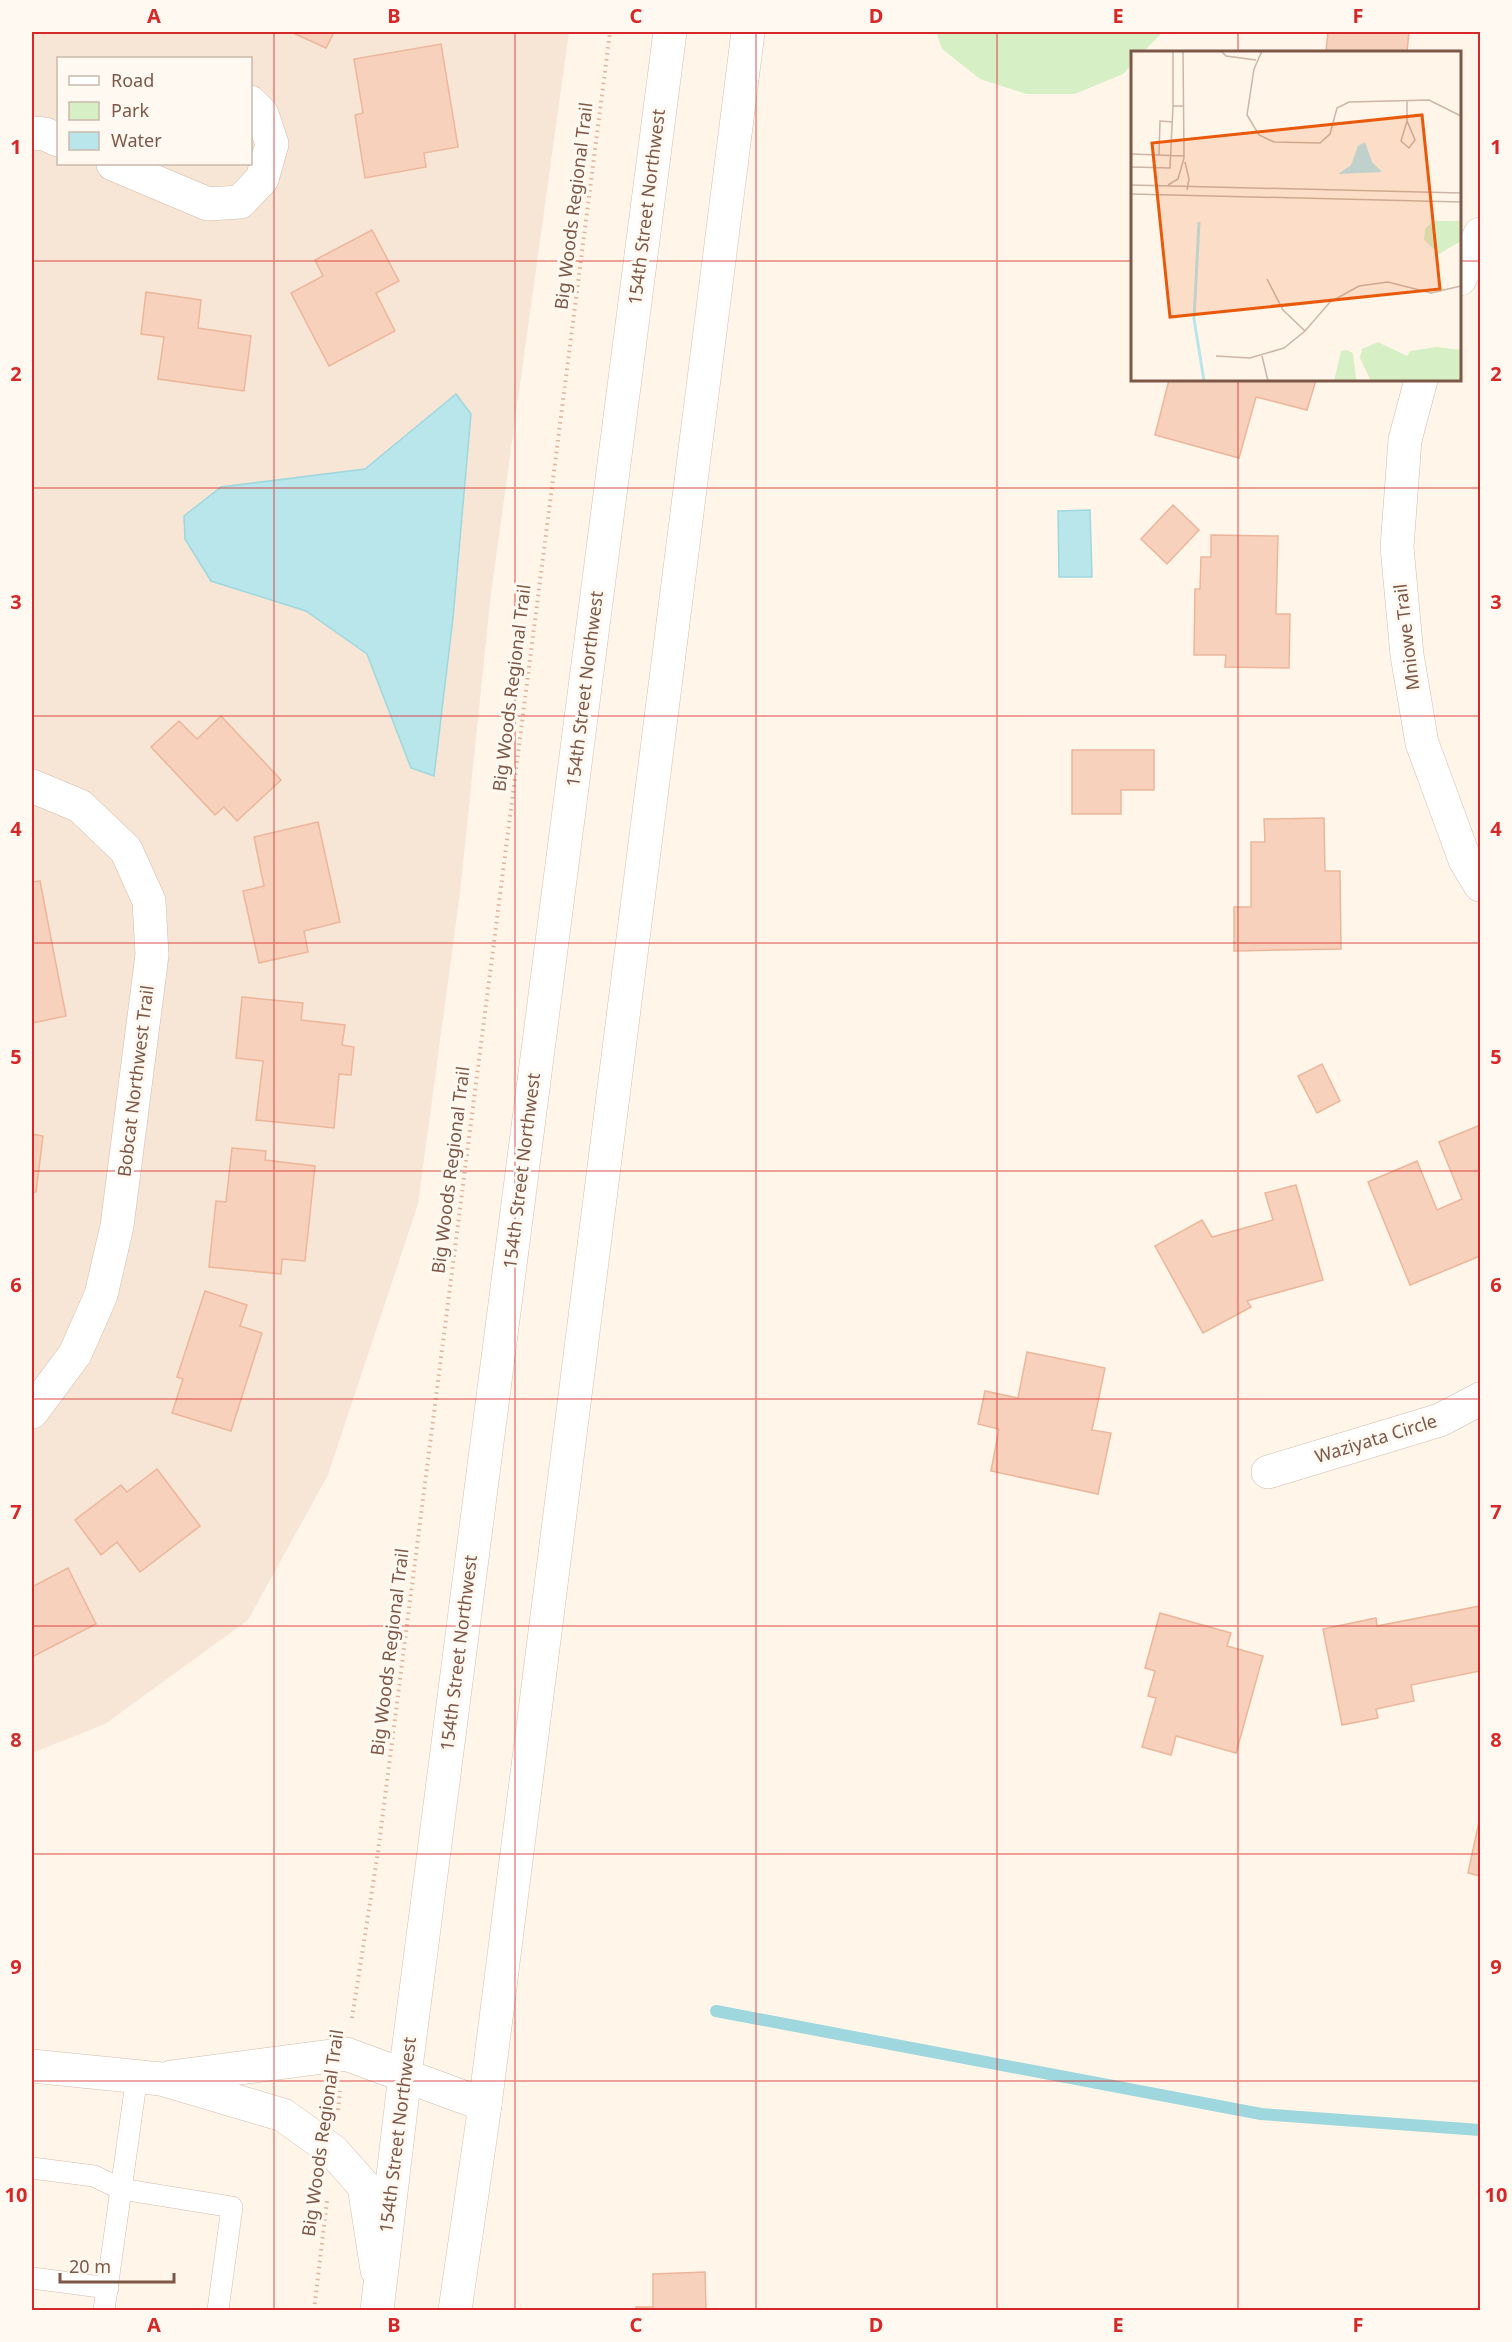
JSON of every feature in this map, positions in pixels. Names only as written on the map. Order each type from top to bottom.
[{"type":"street","name":"154th Street Northwest","points":[[378,2298],[670,32]]},
{"type":"street","points":[[455,2310],[485,2105],[748,32]]},
{"type":"street","points":[[115,165],[208,204],[240,202],[262,179],[272,144],[262,114],[252,104]]},
{"type":"street","points":[[1461,277],[1480,234]]},
{"type":"street","name":"Mniowe Trail","points":[[1421,381],[1405,440],[1397,547],[1407,655],[1422,743],[1466,860],[1480,885]]},
{"type":"street","name":"Bobcat Northwest Trail","points":[[32,786],[80,806],[126,850],[149,901],[152,955],[117,1226],[101,1295],[75,1354],[32,1412]]},
{"type":"street","name":"Waziyata Circle","points":[[1268,1472],[1440,1420],[1480,1399]]},
{"type":"street","points":[[149,2077],[346,2054],[485,2105]]},
{"type":"street","points":[[32,2066],[149,2077],[283,2115],[333,2151],[364,2186],[378,2298]]},
{"type":"lane","points":[[105,2310],[121,2190],[149,2077]]},
{"type":"lane","points":[[32,2168],[94,2176],[121,2190],[232,2207],[218,2310]]},
{"type":"lane","points":[[32,2278],[108,2288]]},
{"type":"path","name":"Big Woods Regional Trail","points":[[314,2310],[346,2054],[378,1852],[610,32]]},
{"type":"shaded area","points":[[32,32],[569,32],[491,593],[460,893],[418,1204],[328,1475],[248,1620],[105,1724],[32,1753]]},
{"type":"green space","points":[[936,32],[1163,32],[1144,51],[1131,51],[1131,65],[1123,74],[1075,94],[1027,94],[980,79],[942,49]]},
{"type":"water","points":[[456,394],[471,414],[453,618],[434,776],[411,768],[367,654],[306,611],[211,581],[185,539],[184,516],[221,487],[365,469]]},
{"type":"water","points":[[1090,510],[1092,577],[1059,577],[1058,511]]},
{"type":"building","points":[[291,32],[334,32],[326,48]]},
{"type":"building","points":[[1328,32],[1409,32],[1407,51],[1326,51]]},
{"type":"building","points":[[441,44],[458,147],[424,153],[426,167],[365,178],[355,115],[363,113],[354,59]]},
{"type":"building","points":[[372,230],[399,281],[376,293],[395,331],[329,366],[291,293],[323,276],[315,260]]},
{"type":"building","points":[[146,292],[201,300],[198,328],[251,336],[244,391],[158,379],[164,337],[141,334]]},
{"type":"building","points":[[1169,381],[1316,381],[1307,410],[1256,397],[1239,458],[1155,435]]},
{"type":"building","points":[[1173,505],[1199,530],[1167,564],[1141,539]]},
{"type":"building","points":[[1211,535],[1278,536],[1276,614],[1290,614],[1289,668],[1225,667],[1226,655],[1194,655],[1195,589],[1200,589],[1201,557],[1211,557]]},
{"type":"building","points":[[221,716],[281,780],[237,821],[224,807],[215,815],[151,747],[179,721],[197,739]]},
{"type":"building","points":[[1072,750],[1154,750],[1154,790],[1121,790],[1121,814],[1072,814]]},
{"type":"building","points":[[1324,818],[1325,871],[1340,871],[1341,949],[1234,951],[1234,907],[1251,907],[1251,842],[1265,842],[1264,819]]},
{"type":"building","points":[[318,822],[340,922],[304,931],[308,952],[259,963],[243,891],[264,886],[254,837]]},
{"type":"building","points":[[40,881],[66,1016],[32,1023],[32,882]]},
{"type":"building","points":[[242,997],[303,1003],[301,1020],[345,1025],[342,1045],[354,1047],[351,1075],[339,1074],[334,1128],[256,1120],[263,1061],[236,1058]]},
{"type":"building","points":[[1322,1064],[1340,1101],[1317,1113],[1298,1076]]},
{"type":"building","points":[[1480,1125],[1480,1256],[1410,1285],[1368,1182],[1417,1161],[1437,1210],[1462,1199],[1439,1142]]},
{"type":"building","points":[[32,1134],[43,1136],[36,1192],[32,1192]]},
{"type":"building","points":[[232,1148],[266,1151],[265,1160],[315,1166],[305,1261],[282,1259],[281,1274],[209,1267],[216,1201],[226,1202]]},
{"type":"building","points":[[1296,1185],[1323,1280],[1247,1301],[1251,1307],[1203,1333],[1155,1246],[1202,1220],[1212,1237],[1273,1220],[1265,1193]]},
{"type":"building","points":[[205,1291],[247,1305],[240,1326],[262,1333],[231,1431],[172,1413],[183,1379],[177,1377]]},
{"type":"building","points":[[1027,1352],[1105,1368],[1092,1430],[1111,1433],[1098,1494],[991,1471],[999,1429],[978,1424],[985,1391],[1018,1398]]},
{"type":"building","points":[[157,1469],[200,1526],[140,1572],[117,1542],[101,1555],[75,1520],[121,1485],[127,1492]]},
{"type":"building","points":[[68,1568],[96,1624],[32,1657],[32,1587]]},
{"type":"building","points":[[1480,1606],[1480,1671],[1411,1685],[1414,1701],[1376,1709],[1378,1718],[1342,1725],[1323,1629],[1376,1618],[1377,1626]]},
{"type":"building","points":[[1160,1613],[1231,1633],[1227,1646],[1263,1656],[1236,1753],[1176,1736],[1171,1755],[1142,1747],[1156,1698],[1148,1696],[1155,1671],[1145,1668]]},
{"type":"building","points":[[1480,1817],[1480,1876],[1468,1873]]},
{"type":"building","points":[[705,2272],[706,2310],[636,2310],[636,2307],[653,2307],[653,2274]]},
{"type":"waterway","points":[[716,2011],[1261,2114],[1480,2130]]}]
